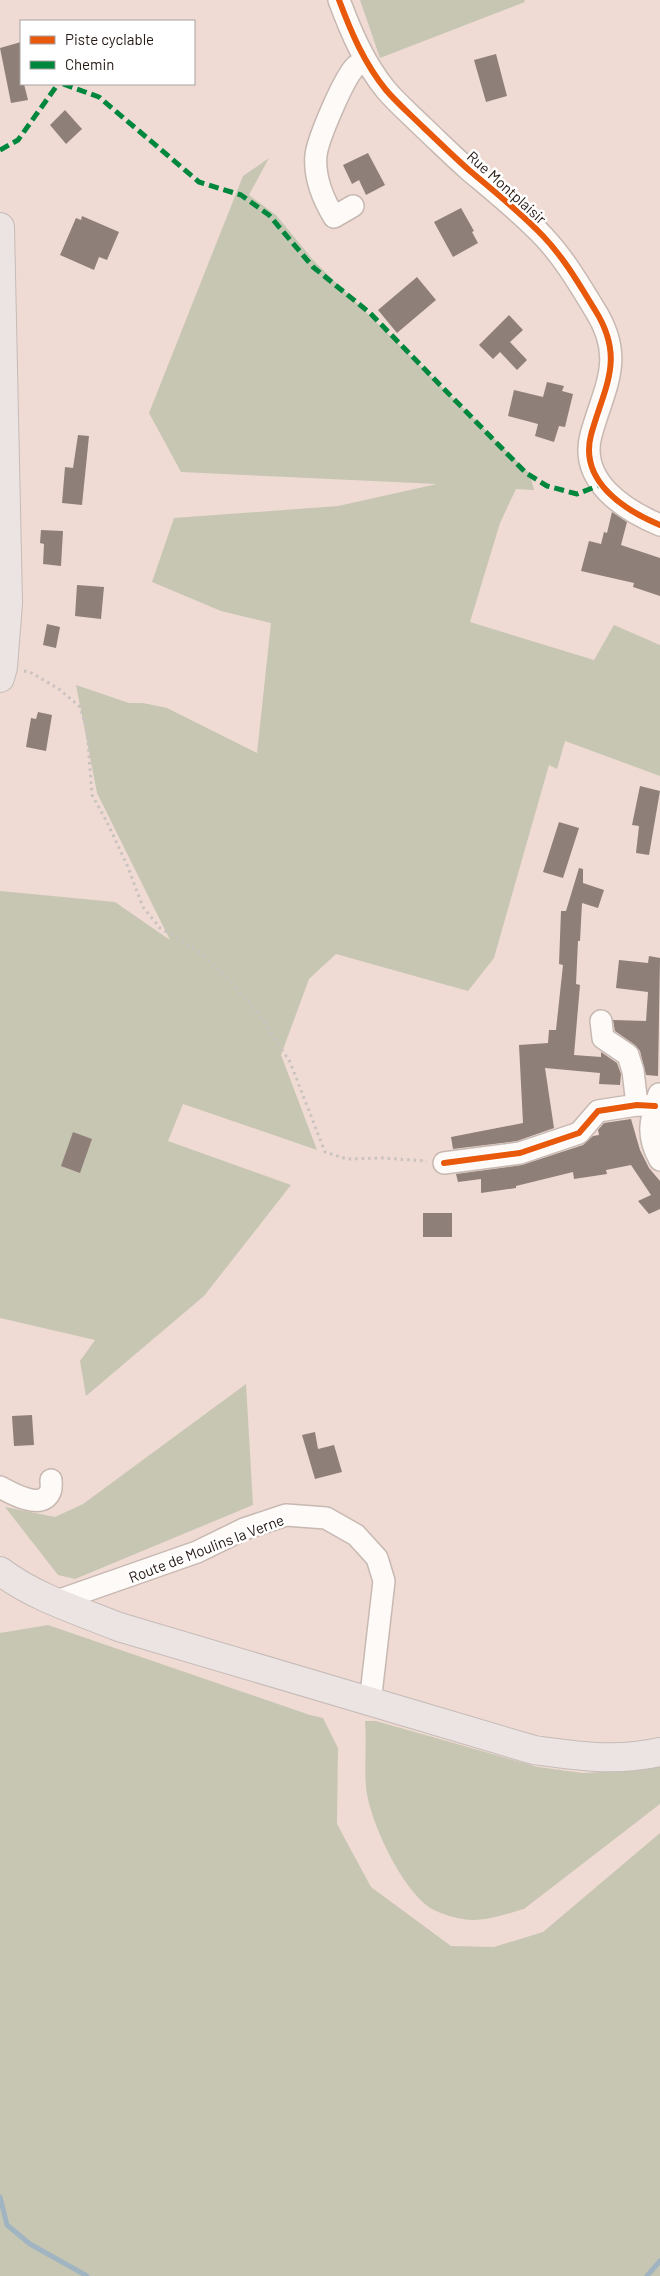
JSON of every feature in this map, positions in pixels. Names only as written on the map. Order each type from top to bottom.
[{"type":"main road","points":[[0,227],[8,602],[2,672]]},
{"type":"main road","points":[[0,1571],[11,1579],[56,1601],[119,1627],[370,1703],[534,1750],[598,1758],[631,1757],[660,1752]]},
{"type":"street","name":"Rue Montplaisir","points":[[340,0],[351,32],[366,61],[386,90],[413,117],[544,236],[560,255],[599,316],[609,340],[612,365],[608,387],[591,436],[589,452],[593,471],[600,485],[618,502],[645,519],[660,525]]},
{"type":"street","points":[[352,206],[334,217],[325,203],[319,184],[316,154],[343,85],[356,66],[366,61]]},
{"type":"street","points":[[601,1021],[603,1038],[628,1055],[633,1071],[654,1100],[650,1133],[652,1147],[660,1160]]},
{"type":"street","points":[[444,1163],[520,1152],[579,1133],[598,1111],[654,1100]]},
{"type":"street","points":[[0,1487],[21,1498],[35,1501],[45,1498],[50,1492],[51,1480]]},
{"type":"street","name":"Route de Moulins la Verne","points":[[56,1601],[197,1552],[244,1529],[286,1515],[326,1518],[356,1535],[377,1558],[384,1582],[370,1703]]},
{"type":"path","points":[[2,672],[30,672],[59,689],[80,707],[87,730],[92,795],[127,865],[144,907],[160,928],[195,949],[227,977],[262,1019],[290,1062],[325,1152],[348,1159],[382,1158],[444,1163]]},
{"type":"green space","points":[[360,0],[524,0],[525,2],[380,58]]},
{"type":"green space","points":[[269,158],[249,195],[276,215],[314,261],[530,474],[534,490],[516,489],[500,523],[470,622],[594,660],[614,625],[660,645],[660,776],[565,741],[557,769],[549,765],[494,958],[468,991],[336,954],[309,979],[281,1055],[317,1150],[183,1104],[168,1141],[291,1185],[204,1296],[86,1396],[80,1361],[95,1340],[0,1318],[0,891],[115,902],[170,940],[97,793],[76,685],[129,703],[143,703],[167,708],[257,753],[271,623],[221,611],[152,582],[174,518],[338,506],[437,484],[181,472],[149,413],[243,176]]},
{"type":"green space","points":[[246,1384],[253,1505],[75,1579],[58,1575],[5,1507],[55,1517],[83,1504]]},
{"type":"green space","points":[[48,1625],[323,1718],[338,1748],[337,1824],[371,1887],[451,1946],[494,1947],[543,1932],[660,1833],[660,2276],[0,2276],[0,1633]]},
{"type":"green space","points":[[365,1721],[376,1721],[538,1767],[583,1773],[620,1771],[660,1764],[660,1804],[524,1909],[478,1920],[452,1917],[434,1910],[423,1902],[411,1889],[380,1836],[368,1800],[366,1786]]},
{"type":"building","points":[[20,42],[20,85],[24,85],[28,100],[11,103],[0,48]]},
{"type":"building","points":[[496,54],[507,96],[486,102],[474,60]]},
{"type":"building","points":[[65,110],[82,129],[66,144],[50,125]]},
{"type":"building","points":[[368,153],[385,185],[366,195],[359,180],[352,184],[343,165]]},
{"type":"building","points":[[461,208],[474,231],[472,232],[478,243],[453,257],[434,222]]},
{"type":"building","points":[[82,216],[119,232],[107,260],[99,257],[94,270],[60,255],[76,218],[81,220]]},
{"type":"building","points":[[417,277],[436,300],[397,333],[378,310]]},
{"type":"building","points":[[509,315],[523,330],[510,342],[527,360],[517,370],[500,352],[493,359],[479,345]]},
{"type":"building","points":[[547,382],[564,386],[562,391],[573,394],[565,427],[559,426],[554,442],[535,436],[538,424],[508,416],[514,390],[543,397]]},
{"type":"building","points":[[78,435],[89,436],[82,505],[62,503],[65,467],[73,468]]},
{"type":"building","points":[[612,512],[627,522],[621,545],[660,558],[660,596],[633,587],[634,583],[581,571],[589,541],[601,544],[604,532],[607,533]]},
{"type":"building","points":[[41,530],[63,531],[61,566],[43,564],[44,544],[40,543]]},
{"type":"building","points":[[77,585],[104,587],[101,619],[75,616]]},
{"type":"building","points":[[47,624],[60,627],[56,648],[43,645]]},
{"type":"building","points":[[38,712],[52,715],[46,751],[26,747],[31,718],[36,719]]},
{"type":"building","points":[[640,786],[660,791],[649,855],[636,853],[639,826],[632,825]]},
{"type":"building","points":[[559,822],[579,828],[563,878],[543,872]]},
{"type":"building","points":[[579,868],[583,869],[583,883],[604,890],[598,908],[582,903],[576,984],[580,985],[574,1055],[601,1057],[601,1052],[617,1063],[621,1074],[620,1085],[599,1084],[600,1073],[545,1068],[554,1128],[557,1127],[517,1141],[453,1149],[451,1137],[523,1123],[519,1045],[548,1043],[549,1030],[556,1030],[563,965],[559,964],[561,911],[566,911]]},
{"type":"building","points":[[649,956],[660,958],[658,1076],[646,1075],[640,1051],[635,1045],[615,1031],[613,1020],[646,1021],[648,992],[616,988],[619,960],[648,963]]},
{"type":"building","points":[[631,1119],[640,1150],[649,1168],[660,1181],[660,1209],[649,1214],[638,1201],[651,1195],[631,1165],[606,1170],[607,1174],[574,1179],[573,1172],[516,1186],[516,1188],[481,1193],[481,1179],[458,1182],[456,1174],[522,1165],[583,1145],[593,1136],[599,1135],[598,1130],[604,1123]]},
{"type":"building","points":[[73,1132],[92,1139],[80,1173],[61,1166]]},
{"type":"building","points":[[423,1213],[452,1213],[452,1237],[423,1237]]},
{"type":"building","points":[[32,1415],[34,1445],[14,1446],[12,1416]]},
{"type":"building","points":[[315,1432],[318,1449],[334,1445],[342,1472],[315,1479],[302,1435]]},
{"type":"waterway","points":[[0,2197],[7,2225],[30,2244],[87,2276]]},
{"type":"waterway","points":[[647,2276],[660,2261]]},
{"type":"marked path","points":[[0,150],[18,140],[57,85]]},
{"type":"marked path","points":[[66,85],[99,97],[199,182],[241,195],[269,215],[313,267],[370,313],[526,473],[547,486],[577,494],[600,485]]},
{"type":"cycle path","points":[[339,0],[359,47],[371,69],[386,90],[458,160],[517,211],[551,244],[595,310],[604,327],[611,358],[610,373],[591,435],[589,451],[592,466],[598,480],[619,502],[646,519],[660,525]]},
{"type":"cycle path","points":[[444,1163],[520,1153],[579,1133],[598,1111],[637,1105],[655,1106]]}]
